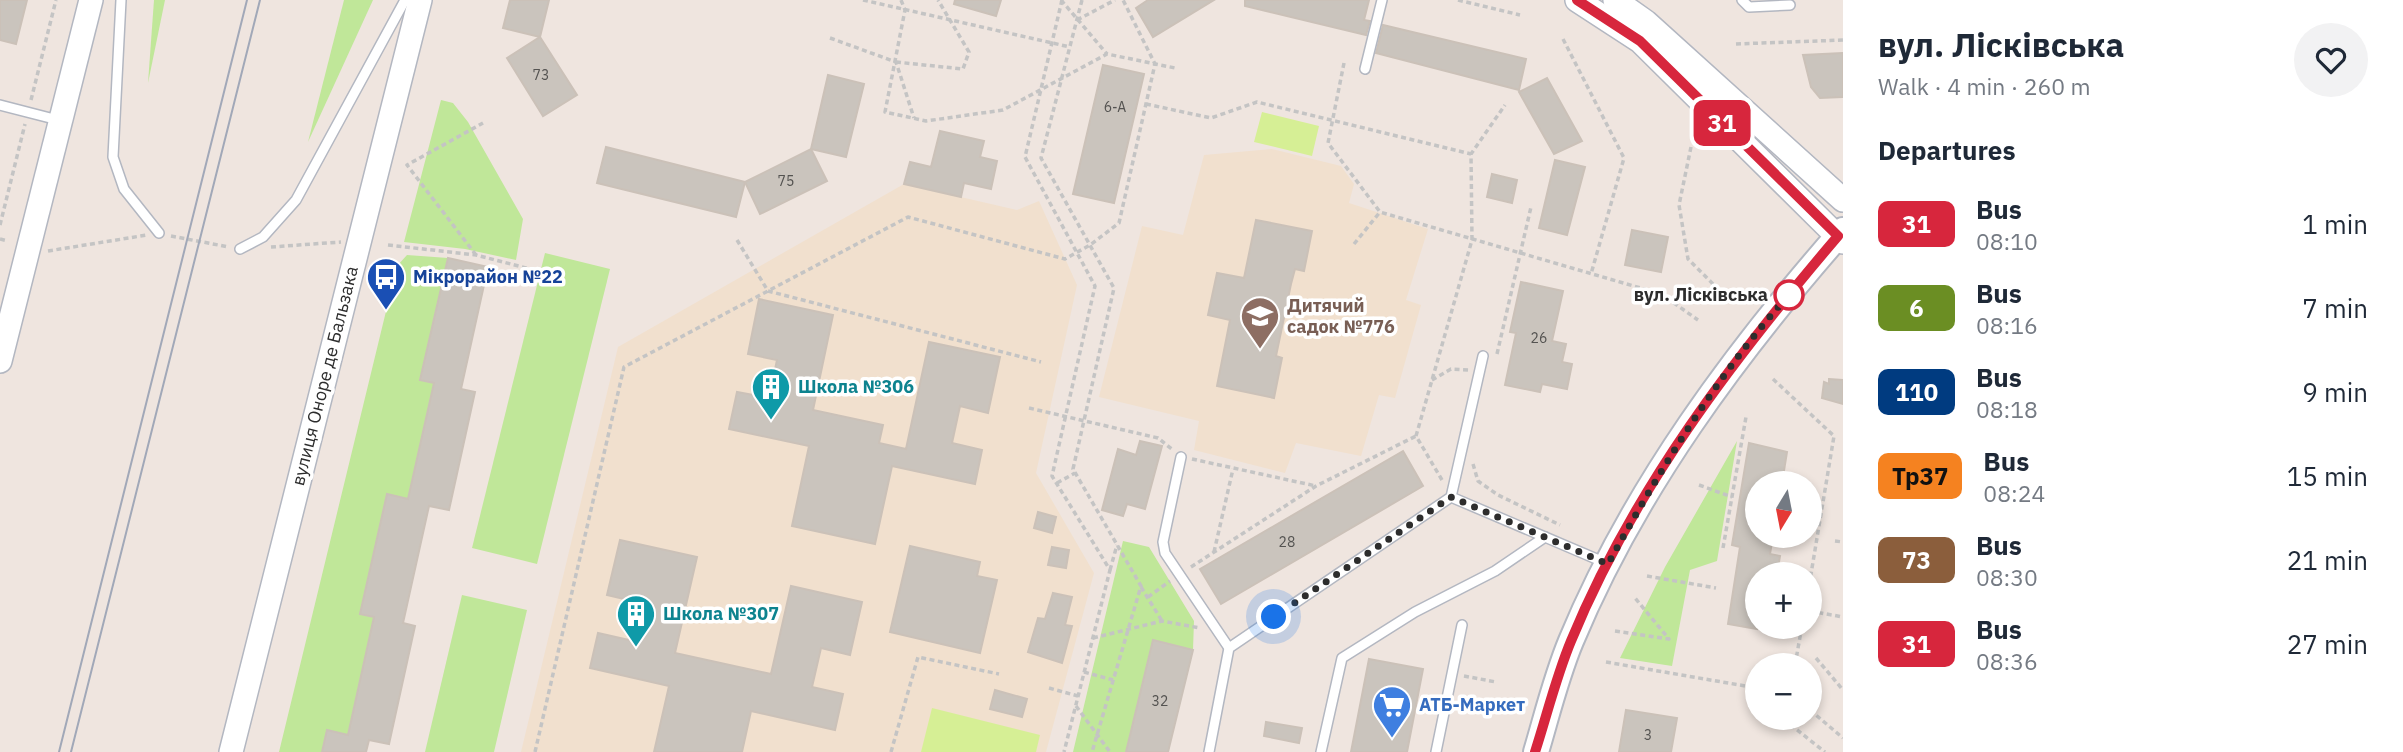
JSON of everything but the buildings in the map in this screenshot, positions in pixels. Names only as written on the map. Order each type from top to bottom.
[{"type":"main road","points":[[1535,752],[1572,639],[1608,564],[1651,485],[1712,393],[1841,236]]},
{"type":"street","points":[[0,360],[91,0]]},
{"type":"street","name":"вулиця Оноре де Бальзака","points":[[230,752],[420,0]]},
{"type":"street","points":[[1577,0],[1640,41],[1841,236]]},
{"type":"street","points":[[1615,0],[1656,30],[1843,200]]},
{"type":"lane","points":[[121,0],[113,157],[124,189],[159,233]]},
{"type":"lane","points":[[240,249],[263,237],[296,200],[405,0]]},
{"type":"lane","points":[[1365,69],[1382,0]]},
{"type":"lane","points":[[1742,0],[1749,6],[1790,5]]},
{"type":"lane","points":[[0,105],[60,121]]},
{"type":"lane","points":[[1229,648],[1451,497],[1483,356]]},
{"type":"lane","points":[[1181,457],[1163,542],[1165,553],[1229,648],[1209,752]]},
{"type":"lane","points":[[1451,497],[1608,564]]},
{"type":"lane","points":[[1321,752],[1342,657],[1415,612],[1494,571],[1545,537]]},
{"type":"lane","points":[[1436,752],[1462,625]]},
{"type":"path","points":[[863,0],[948,17],[1070,47]]},
{"type":"path","points":[[901,0],[905,10],[885,111],[926,121],[1003,110],[1107,54]]},
{"type":"path","points":[[830,38],[896,62],[963,69],[969,52],[938,0]]},
{"type":"path","points":[[1062,0],[1107,54],[1175,68]]},
{"type":"path","points":[[1062,0],[1025,157],[1095,286],[1052,476],[1110,570]]},
{"type":"path","points":[[1082,0],[1041,158],[1114,288],[1073,469],[1162,621]]},
{"type":"path","points":[[1077,20],[1115,0]]},
{"type":"path","points":[[535,752],[624,367],[908,217],[1065,258],[1090,245],[1119,223],[1155,64],[1123,0]]},
{"type":"path","points":[[1458,0],[1520,15]]},
{"type":"path","points":[[1563,39],[1624,158],[1591,274]]},
{"type":"path","points":[[1736,44],[1843,40]]},
{"type":"path","points":[[896,62],[914,118]]},
{"type":"path","points":[[1344,63],[1328,143],[1380,212],[1661,294],[1698,320]]},
{"type":"path","points":[[1146,104],[1211,118],[1257,102],[1471,154]]},
{"type":"path","points":[[1451,497],[1416,436],[1472,240],[1471,154],[1505,105]]},
{"type":"path","points":[[476,255],[407,165],[483,123]]},
{"type":"path","points":[[1691,146],[1679,205],[1688,259],[1722,293]]},
{"type":"path","points":[[1496,357],[1531,207]]},
{"type":"path","points":[[1354,244],[1380,212]]},
{"type":"path","points":[[48,251],[159,233],[240,249],[342,242]]},
{"type":"path","points":[[0,239],[8,241]]},
{"type":"path","points":[[737,240],[768,291],[1041,362]]},
{"type":"path","points":[[388,245],[476,255],[530,269]]},
{"type":"path","points":[[1432,380],[1451,369],[1480,370]]},
{"type":"path","points":[[1773,379],[1834,436],[1813,562]]},
{"type":"path","points":[[1723,548],[1746,417]]},
{"type":"path","points":[[1148,597],[1316,486],[1416,436]]},
{"type":"path","points":[[1471,460],[1478,481],[1498,495],[1560,525]]},
{"type":"path","points":[[1214,552],[1233,468]]},
{"type":"path","points":[[1056,483],[1075,473]]},
{"type":"path","points":[[1699,485],[1732,497]]},
{"type":"path","points":[[1835,541],[1843,542]]},
{"type":"path","points":[[1065,751],[1117,545]]},
{"type":"path","points":[[1647,576],[1716,587]]},
{"type":"path","points":[[1092,752],[1141,586]]},
{"type":"path","points":[[1615,631],[1669,639],[1634,598]]},
{"type":"path","points":[[1822,613],[1843,617]]},
{"type":"path","points":[[1093,638],[1162,621],[1219,632]]},
{"type":"path","points":[[891,752],[918,657],[999,674]]},
{"type":"path","points":[[1606,662],[1745,686]]},
{"type":"path","points":[[1822,665],[1843,691]]},
{"type":"path","points":[[1084,672],[1114,680]]},
{"type":"path","points":[[1452,674],[1496,682]]},
{"type":"path","points":[[1049,688],[1078,696]]},
{"type":"path","points":[[1076,706],[1110,752]]},
{"type":"path","points":[[1822,720],[1843,738]]},
{"type":"path","points":[[1797,730],[1825,752]]},
{"type":"shaded area","name":"Дитячий садок №776","points":[[1272,149],[1341,166],[1354,184],[1349,203],[1428,229],[1406,300],[1421,305],[1395,398],[1379,395],[1361,456],[1296,443],[1285,473],[1194,450],[1199,421],[1099,397],[1142,226],[1183,235],[1204,155]]},
{"type":"shaded area","points":[[904,184],[1017,210],[1039,201],[1077,285],[1036,473],[1094,573],[1046,752],[521,752],[618,347]]},
{"type":"green space","points":[[154,0],[165,0],[148,83]]},
{"type":"green space","points":[[344,0],[373,0],[308,142]]},
{"type":"green space","points":[[441,100],[453,103],[468,122],[523,219],[516,260],[465,249],[404,242]]},
{"type":"green space","points":[[1262,112],[1319,126],[1312,156],[1254,142]]},
{"type":"green space","points":[[545,253],[610,269],[537,564],[472,548]]},
{"type":"green space","points":[[407,255],[448,258],[420,379],[434,383],[408,499],[388,494],[374,617],[348,735],[327,730],[322,752],[279,752],[397,266]]},
{"type":"green space","points":[[1737,441],[1717,561],[1690,570],[1672,666],[1620,658],[1665,567]]},
{"type":"green space","points":[[1123,541],[1149,547],[1194,621],[1193,650],[1153,640],[1126,752],[1073,752]]},
{"type":"green space","points":[[462,595],[527,610],[494,752],[425,752]]},
{"type":"green space","points":[[932,708],[1040,735],[1036,752],[921,752]]},
{"type":"tram line","points":[[59,752],[247,0]]},
{"type":"tram line","points":[[71,752],[260,0]]},
{"type":"bus line","name":"31","points":[[1535,752],[1572,639],[1608,564],[1651,485],[1712,393],[1804,275],[1838,236],[1640,41],[1577,0]]},
{"type":"place","name":"вул. Лісківська","points":[[1789,295]]},
{"type":"place","name":"Мікрорайон №22","points":[[386,311]]},
{"type":"place","name":"Дитячий садок №776","points":[[1260,350]]},
{"type":"place","name":"Школа №306","points":[[771,421]]},
{"type":"place","name":"Школа №307","points":[[636,648]]},
{"type":"place","name":"АТБ-Маркет","points":[[1392,739]]},
{"type":"route","points":[[1274,617],[1451,497],[1608,564],[1651,485],[1685,432],[1746,348],[1789,295]]}]
